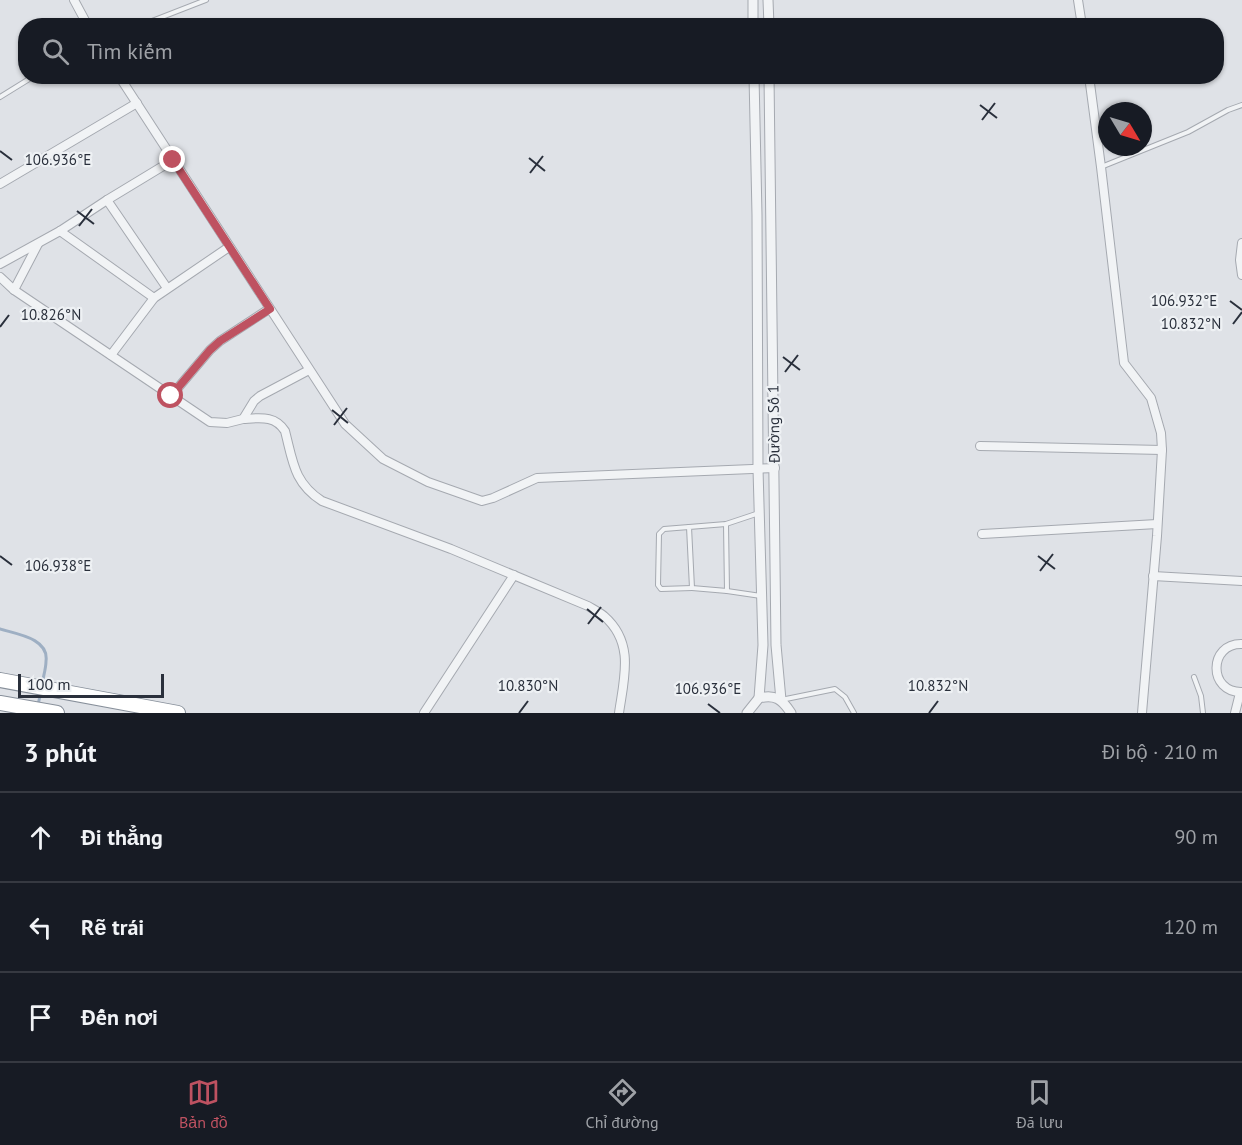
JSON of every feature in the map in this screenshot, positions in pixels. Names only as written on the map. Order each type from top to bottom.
[{"type":"highway","points":[[0,680],[178,713]]},
{"type":"highway","points":[[0,703],[57,713]]},
{"type":"street","points":[[74,0],[84,18]]},
{"type":"street","points":[[753,0],[753,18]]},
{"type":"street","points":[[768,0],[768,18]]},
{"type":"street","points":[[1078,0],[1081,18]]},
{"type":"street","points":[[124,84],[345,424],[384,459],[428,482],[482,501],[537,478],[775,468]]},
{"type":"street","name":"Đường Số 1","points":[[754,84],[758,469],[763,645],[759,698]]},
{"type":"street","name":"Đường Số 1","points":[[769,84],[776,645],[781,700]]},
{"type":"street","points":[[1090,84],[1124,363],[1151,398],[1161,433],[1157,524],[1142,713]]},
{"type":"street","points":[[0,184],[136,103]]},
{"type":"street","points":[[0,264],[60,231],[173,160]]},
{"type":"street","points":[[107,200],[167,288]]},
{"type":"street","points":[[60,231],[154,298]]},
{"type":"street","points":[[14,290],[39,243]]},
{"type":"street","points":[[1242,243],[1240,260],[1242,275]]},
{"type":"street","points":[[111,355],[154,298],[229,248]]},
{"type":"street","points":[[0,277],[14,290],[210,422],[227,423],[243,419],[268,418],[281,425],[285,431],[299,479],[311,494],[322,501],[452,549],[588,606],[604,616],[616,630],[623,646],[626,664],[618,713]]},
{"type":"street","points":[[171,396],[220,341],[270,309]]},
{"type":"street","points":[[243,419],[254,401],[260,396],[309,370]]},
{"type":"street","points":[[980,446],[1162,450]]},
{"type":"street","points":[[982,534],[1157,524]]},
{"type":"street","points":[[424,713],[514,575]]},
{"type":"street","points":[[1153,576],[1242,581]]},
{"type":"street","points":[[1235,713],[1241,692],[1226,688],[1222,684],[1217,677],[1216,664],[1224,649],[1242,644]]},
{"type":"street","points":[[747,713],[759,698],[770,696],[781,700],[791,713]]},
{"type":"lane","points":[[160,18],[206,0]]},
{"type":"lane","points":[[0,97],[21,84]]},
{"type":"lane","points":[[1101,167],[1188,132],[1242,105]]},
{"type":"lane","points":[[759,513],[726,524],[664,529],[659,534],[658,585],[661,589],[692,588],[761,596]]},
{"type":"lane","points":[[726,524],[727,591]]},
{"type":"lane","points":[[689,527],[692,588]]},
{"type":"lane","points":[[1194,677],[1201,696],[1203,713]]},
{"type":"lane","points":[[781,700],[835,689],[845,697],[854,713]]},
{"type":"waterway","points":[[0,629],[30,638],[42,647],[46,653],[42,685]]},
{"type":"waterway","points":[[38,705],[41,691]]},
{"type":"route","points":[[171,396],[220,341],[270,309],[173,160]]}]
